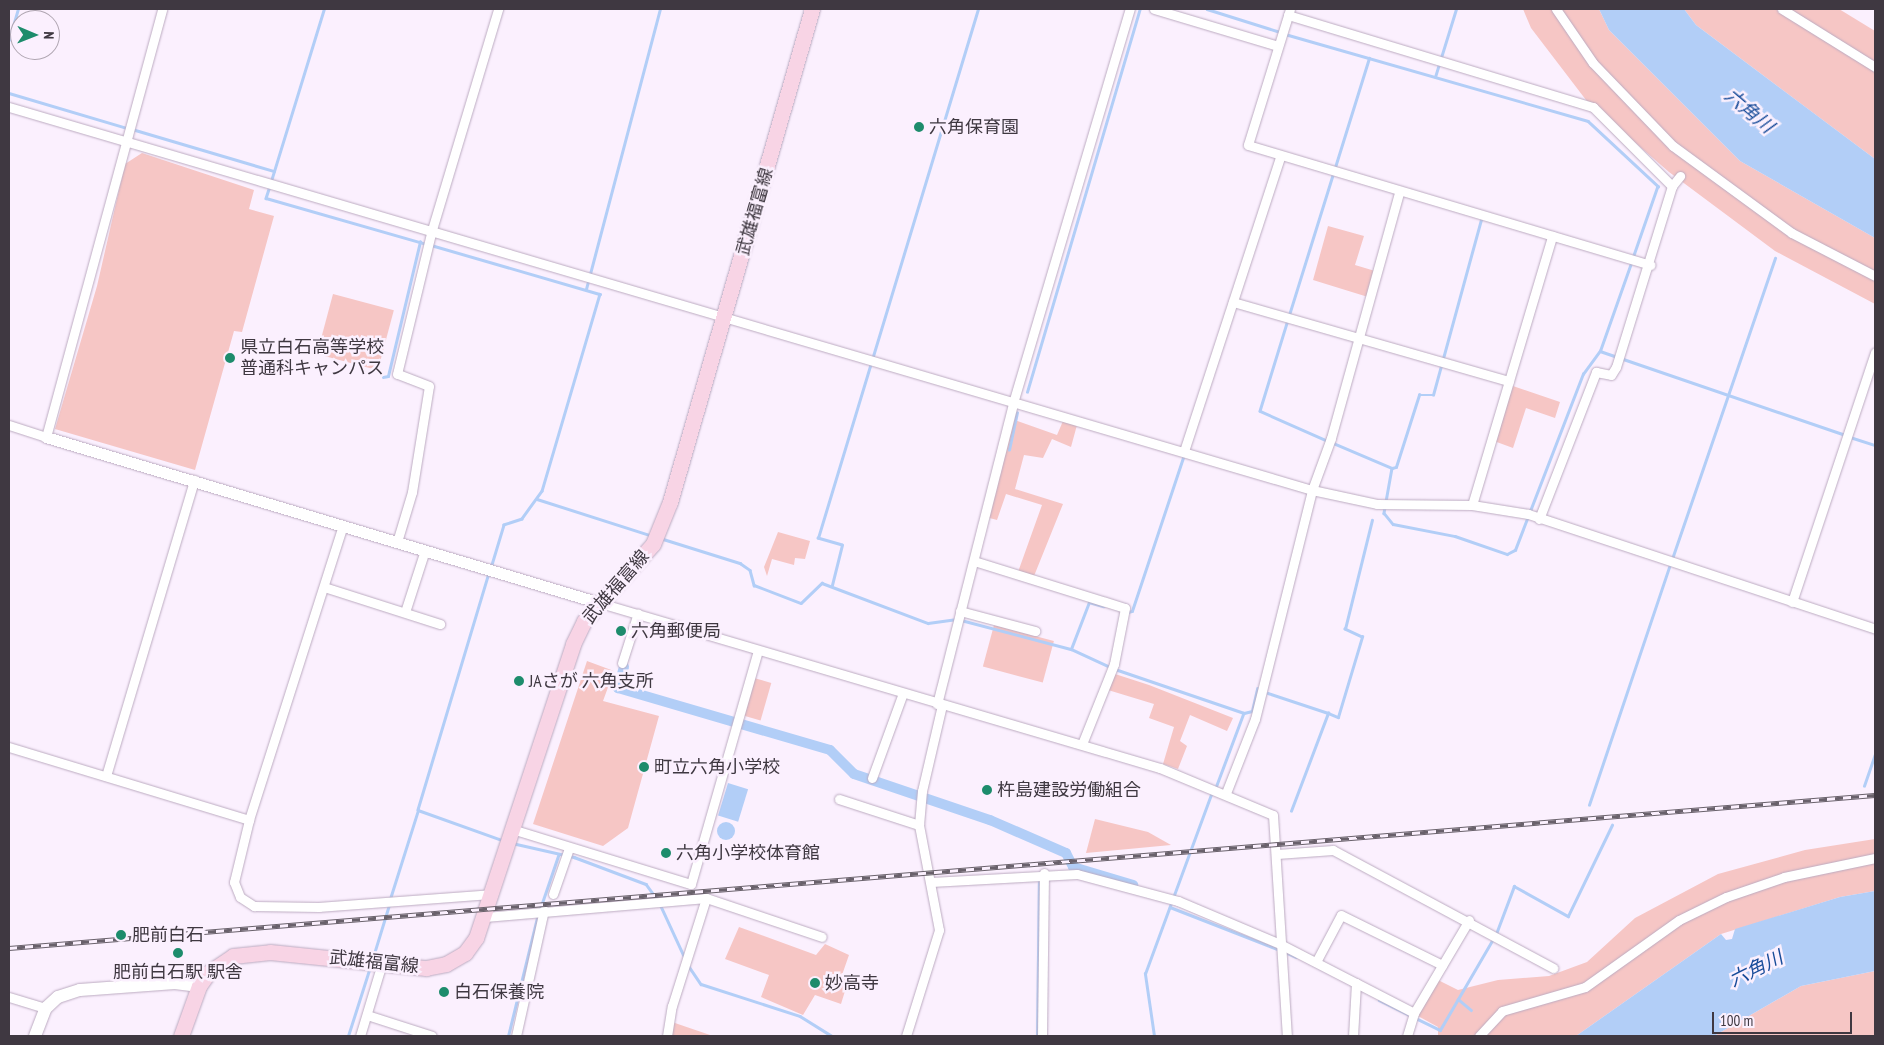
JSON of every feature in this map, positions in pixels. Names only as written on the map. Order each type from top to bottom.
[{"type":"main road","name":"武雄福富線","points":[[181,1036],[199,986],[220,963],[250,953],[376,962],[426,968],[446,964],[465,953],[485,917],[573,644],[584,621],[656,538],[725,315],[812,9]]},
{"type":"main road","points":[[35,1036],[46,1008],[58,998],[80,990],[175,983],[199,986]]},
{"type":"street","points":[[46,437],[90,287],[124,138],[162,9]]},
{"type":"street","points":[[398,542],[412,492],[429,386],[397,374],[429,241],[498,9]]},
{"type":"street","points":[[906,1036],[937,943],[931,882],[919,825],[922,791],[960,612],[1013,403],[1130,9]]},
{"type":"street","points":[[1154,9],[1278,46]]},
{"type":"street","points":[[1556,9],[1593,63],[1672,146],[1792,233],[1875,276]]},
{"type":"street","points":[[1782,9],[1875,66]]},
{"type":"street","points":[[1645,264],[1399,192],[1248,145],[1289,12],[1434,60],[1593,107],[1672,186]]},
{"type":"street","points":[[9,107],[124,138],[277,186],[429,241],[589,277],[725,315],[1013,403],[1184,451],[1312,490],[1378,504],[1472,505],[1534,517],[1875,629]]},
{"type":"street","points":[[1184,451],[1281,155]]},
{"type":"street","points":[[1534,517],[1596,372],[1611,375],[1616,367],[1645,264],[1672,186],[1680,176]]},
{"type":"street","points":[[1218,790],[1255,719],[1312,490],[1328,449],[1399,192]]},
{"type":"street","points":[[1472,505],[1552,236]]},
{"type":"street","points":[[1234,302],[1293,323],[1442,361],[1509,381]]},
{"type":"street","points":[[1792,602],[1875,352]]},
{"type":"street","points":[[9,425],[642,614],[758,651],[1082,744],[1218,790],[1273,815],[1277,854],[1287,1036]]},
{"type":"street","points":[[106,776],[194,480]]},
{"type":"street","points":[[343,525],[249,820],[234,882],[248,905],[319,907],[493,894]]},
{"type":"street","points":[[405,612],[425,550]]},
{"type":"street","points":[[974,561],[1126,608],[1112,668],[1082,744]]},
{"type":"street","points":[[324,587],[440,624]]},
{"type":"street","points":[[960,612],[1035,631]]},
{"type":"street","points":[[622,663],[642,614]]},
{"type":"street","points":[[512,838],[569,850],[690,884],[758,651]]},
{"type":"street","points":[[872,778],[903,693]]},
{"type":"street","points":[[9,747],[249,820]]},
{"type":"street","points":[[839,799],[919,825]]},
{"type":"street","points":[[553,894],[569,850]]},
{"type":"street","points":[[1277,854],[1332,850],[1469,920],[1553,968]]},
{"type":"street","points":[[1479,1036],[1502,1011],[1585,987],[1679,920],[1726,897],[1784,877],[1875,858]]},
{"type":"street","points":[[931,882],[1044,873],[1076,874],[1164,900],[1178,901],[1282,950],[1316,962],[1355,987],[1412,1017]]},
{"type":"street","points":[[1042,1036],[1044,873]]},
{"type":"street","points":[[485,917],[540,910],[706,898],[822,937]]},
{"type":"street","points":[[667,1036],[683,967],[706,898]]},
{"type":"street","points":[[516,1036],[540,910]]},
{"type":"street","points":[[1316,962],[1341,915],[1442,965]]},
{"type":"street","points":[[1407,1036],[1412,1017],[1469,920]]},
{"type":"street","points":[[360,1036],[367,1015],[376,962]]},
{"type":"street","points":[[1353,1036],[1355,987]]},
{"type":"street","points":[[9,997],[46,1008]]},
{"type":"street","points":[[367,1015],[432,1036]]},
{"type":"shaded area","points":[[1523,9],[1599,9],[1609,30],[1740,161],[1875,238],[1875,304],[1775,251],[1669,172],[1586,100],[1531,28]]},
{"type":"shaded area","points":[[1684,9],[1839,9],[1875,31],[1875,159],[1696,25]]},
{"type":"shaded area","points":[[142,153],[254,190],[249,209],[274,216],[242,332],[234,331],[195,470],[55,429],[97,286],[125,164]]},
{"type":"shaded area","points":[[1328,226],[1364,236],[1355,265],[1375,271],[1368,297],[1313,280]]},
{"type":"shaded area","points":[[333,294],[394,310],[378,370],[317,354]]},
{"type":"shaded area","points":[[1513,386],[1560,402],[1555,418],[1526,408],[1513,448],[1494,441]]},
{"type":"shaded area","points":[[1006,417],[1057,435],[1063,421],[1077,425],[1071,447],[1052,439],[1043,458],[1024,455],[1015,489],[1063,504],[1034,576],[1018,572],[1042,505],[1006,494],[997,520],[982,516]]},
{"type":"shaded area","points":[[778,532],[810,541],[805,559],[795,558],[794,565],[772,559],[767,576],[764,567]]},
{"type":"shaded area","points":[[994,625],[1054,641],[1043,683],[983,667]]},
{"type":"shaded area","points":[[587,661],[614,671],[603,701],[659,716],[628,828],[603,846],[533,824]]},
{"type":"shaded area","points":[[1115,674],[1149,685],[1233,718],[1227,731],[1190,715],[1180,741],[1187,746],[1178,769],[1163,764],[1174,727],[1149,718],[1154,704],[1108,690]]},
{"type":"shaded area","points":[[754,678],[771,683],[761,720],[743,715]]},
{"type":"shaded area","points":[[1095,819],[1148,832],[1171,845],[1086,853]]},
{"type":"shaded area","points":[[1875,839],[1875,891],[1840,897],[1721,934],[1576,1036],[1438,1036],[1438,1027],[1418,1016],[1438,980],[1458,990],[1498,980],[1549,976],[1587,962],[1635,918],[1718,874],[1805,850]]},
{"type":"shaded area","name":"妙高寺","points":[[739,927],[816,955],[825,944],[849,955],[842,975],[849,978],[841,1004],[815,995],[803,1015],[761,997],[769,975],[725,959]]},
{"type":"shaded area","points":[[1875,971],[1875,1036],[1714,1036],[1801,986]]},
{"type":"shaded area","points":[[672,1022],[713,1036],[671,1036]]},
{"type":"water","name":"六角川","points":[[1599,9],[1684,9],[1696,25],[1875,159],[1875,238],[1740,161],[1609,30]]},
{"type":"water","points":[[728,783],[748,789],[738,822],[718,816]]},
{"type":"water","points":[[726,822],[732,825],[735,831],[732,837],[726,840],[720,837],[717,831],[720,825]]},
{"type":"water","name":"六角川","points":[[1875,891],[1875,971],[1801,986],[1714,1036],[1576,1036],[1721,934],[1726,940],[1732,939],[1735,929],[1840,897]]},
{"type":"waterway","points":[[9,40],[18,9]]},
{"type":"waterway","points":[[271,181],[324,9]]},
{"type":"waterway","points":[[586,289],[660,9]]},
{"type":"waterway","points":[[832,585],[842,545],[818,538],[978,9]]},
{"type":"waterway","points":[[1027,392],[1140,9]]},
{"type":"waterway","points":[[1207,9],[1280,32]]},
{"type":"waterway","points":[[1435,77],[1456,9]]},
{"type":"waterway","points":[[1285,34],[1588,121],[1658,186],[1633,258]]},
{"type":"waterway","points":[[1289,315],[1369,58]]},
{"type":"waterway","points":[[9,93],[127,128]]},
{"type":"waterway","points":[[132,129],[274,171]]},
{"type":"waterway","points":[[270,186],[266,198],[426,244]]},
{"type":"waterway","points":[[1392,468],[1396,467],[1419,395],[1433,395],[1481,219]]},
{"type":"waterway","points":[[383,377],[388,376],[420,242]]},
{"type":"waterway","points":[[431,245],[600,294],[542,491],[522,519],[504,525],[491,568]]},
{"type":"waterway","points":[[1672,559],[1775,258]]},
{"type":"waterway","points":[[1530,511],[1583,374],[1600,351],[1631,263]]},
{"type":"waterway","points":[[1288,320],[1260,411],[1328,441]]},
{"type":"waterway","points":[[1600,351],[1845,435]]},
{"type":"waterway","points":[[1009,450],[1017,413]]},
{"type":"waterway","points":[[1850,437],[1875,445]]},
{"type":"waterway","points":[[1333,443],[1392,468],[1384,513],[1393,524],[1455,536],[1507,554],[1515,550],[1528,516]]},
{"type":"waterway","points":[[1128,612],[1132,611],[1184,455]]},
{"type":"waterway","points":[[537,499],[650,535]]},
{"type":"waterway","points":[[1291,811],[1328,713],[1338,717],[1362,637],[1345,629],[1372,520]]},
{"type":"waterway","points":[[660,538],[740,563],[750,570],[754,585],[801,603],[822,583],[928,623],[955,619]]},
{"type":"waterway","points":[[1589,805],[1670,564]]},
{"type":"waterway","points":[[489,573],[418,810],[502,840]]},
{"type":"waterway","points":[[1071,649],[1089,602],[1103,606]]},
{"type":"waterway","points":[[961,620],[1071,649],[1110,667]]},
{"type":"waterway","points":[[624,667],[618,688],[830,750],[854,774],[990,820],[1066,853],[1073,867],[1133,885]]},
{"type":"waterway","points":[[1115,669],[1244,713],[1216,788]]},
{"type":"waterway","points":[[1244,713],[1252,711],[1257,689]]},
{"type":"waterway","points":[[1268,693],[1328,713]]},
{"type":"waterway","points":[[1864,786],[1875,754]]},
{"type":"waterway","points":[[1154,1036],[1145,974],[1212,792]]},
{"type":"waterway","points":[[390,899],[418,810]]},
{"type":"waterway","points":[[1496,934],[1514,886],[1568,916],[1612,825]]},
{"type":"waterway","points":[[512,843],[574,857],[646,884],[657,899]]},
{"type":"waterway","points":[[540,909],[558,856]]},
{"type":"waterway","points":[[1037,1036],[1039,879]]},
{"type":"waterway","points":[[660,904],[685,958]]},
{"type":"waterway","points":[[373,957],[389,905]]},
{"type":"waterway","points":[[1170,907],[1280,950]]},
{"type":"waterway","points":[[508,1036],[538,914]]},
{"type":"waterway","points":[[1379,1000],[1440,1030],[1493,939]]},
{"type":"waterway","points":[[1285,952],[1296,957]]},
{"type":"waterway","points":[[688,965],[701,984],[800,1016],[832,1036]]},
{"type":"waterway","points":[[348,1036],[370,967]]},
{"type":"waterway","points":[[1458,999],[1471,1010]]},
{"type":"railway","points":[[9,948],[1875,795]]},
{"type":"place","name":"六角保育園","points":[[919,127]]},
{"type":"place","name":"県立白石高等学校 普通科キャンパス","points":[[230,358]]},
{"type":"place","name":"六角郵便局","points":[[621,631]]},
{"type":"place","name":"JAさが 六角支所","points":[[519,681]]},
{"type":"place","name":"町立六角小学校","points":[[644,767]]},
{"type":"place","name":"杵島建設労働組合","points":[[987,790]]},
{"type":"place","name":"六角小学校体育館","points":[[666,853]]},
{"type":"place","name":"肥前白石","points":[[121,935]]},
{"type":"place","name":"肥前白石駅 駅舎","points":[[178,953]]},
{"type":"place","name":"妙高寺","points":[[815,983]]},
{"type":"place","name":"白石保養院","points":[[444,992]]}]
